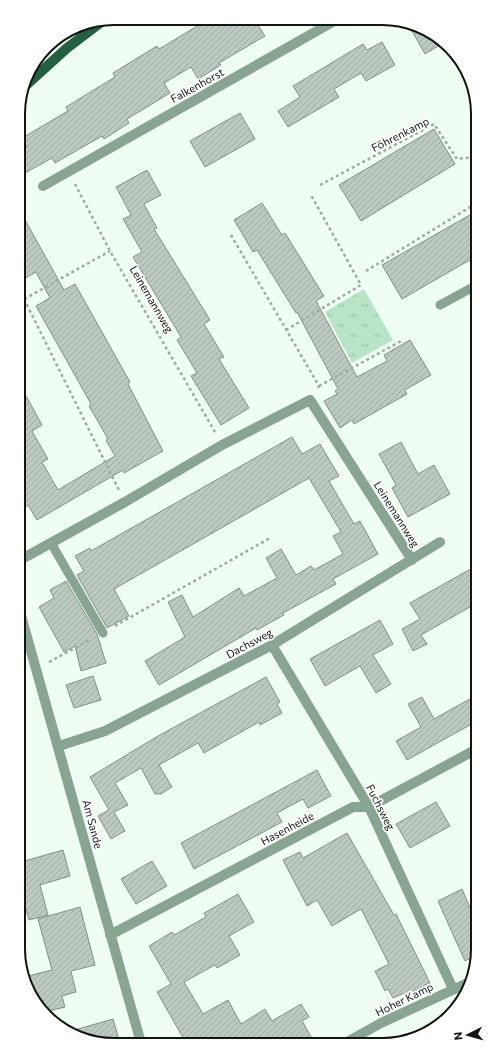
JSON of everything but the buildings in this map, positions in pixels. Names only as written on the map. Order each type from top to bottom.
[{"type":"main road","points":[[32,80],[67,48],[94,27]]},
{"type":"street","name":"Falkenhorst","points":[[43,186],[327,25]]},
{"type":"street","points":[[25,557],[125,502],[222,445],[310,400]]},
{"type":"street","name":"Leinemannweg","points":[[310,400],[412,560]]},
{"type":"street","name":"Dachsweg","points":[[59,746],[104,732],[272,645],[440,542]]},
{"type":"street","name":"Am Sande","points":[[25,630],[59,746],[140,1038]]},
{"type":"street","name":"Fuchsweg","points":[[272,645],[369,807],[453,989]]},
{"type":"street","name":"Hasenheide","points":[[110,935],[353,806],[369,807],[471,752]]},
{"type":"street","name":"Hoher Kamp","points":[[354,1038],[381,1023],[463,985]]},
{"type":"lane","points":[[440,305],[471,288]]},
{"type":"lane","points":[[51,543],[103,633]]},
{"type":"path","name":"Föhrenkamp","points":[[320,185],[434,124],[457,159],[471,157]]},
{"type":"path","points":[[25,298],[110,251],[68,171]]},
{"type":"path","points":[[286,330],[361,286],[311,195]]},
{"type":"path","points":[[366,271],[471,206]]},
{"type":"path","points":[[231,235],[319,386]]},
{"type":"path","name":"Leinemannweg","points":[[110,251],[222,445]]},
{"type":"path","points":[[25,301],[125,502]]},
{"type":"path","points":[[310,400],[319,386],[403,340]]},
{"type":"path","points":[[36,668],[103,633],[270,538]]},
{"type":"green space","points":[[364,289],[393,340],[352,363],[325,312]]}]
